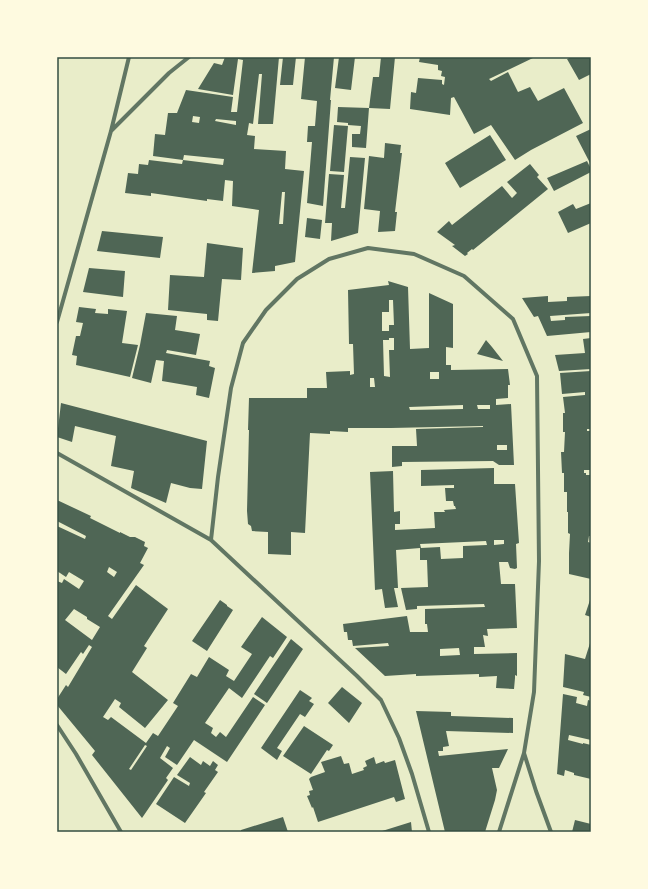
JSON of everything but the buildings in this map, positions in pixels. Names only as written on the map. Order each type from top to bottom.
[{"type":"street","points":[[57,322],[111,131],[129,57]]},
{"type":"street","points":[[111,131],[169,73],[189,57]]},
{"type":"street","points":[[211,540],[218,477],[231,388],[243,343],[266,310],[297,279],[329,259],[368,248],[414,254],[464,276],[513,320],[538,376],[540,561],[534,692],[524,753],[499,832]]},
{"type":"street","points":[[57,453],[211,540],[381,700],[399,738],[412,774],[429,832]]},
{"type":"street","points":[[57,725],[76,754],[121,832]]},
{"type":"street","points":[[524,753],[551,832]]}]
